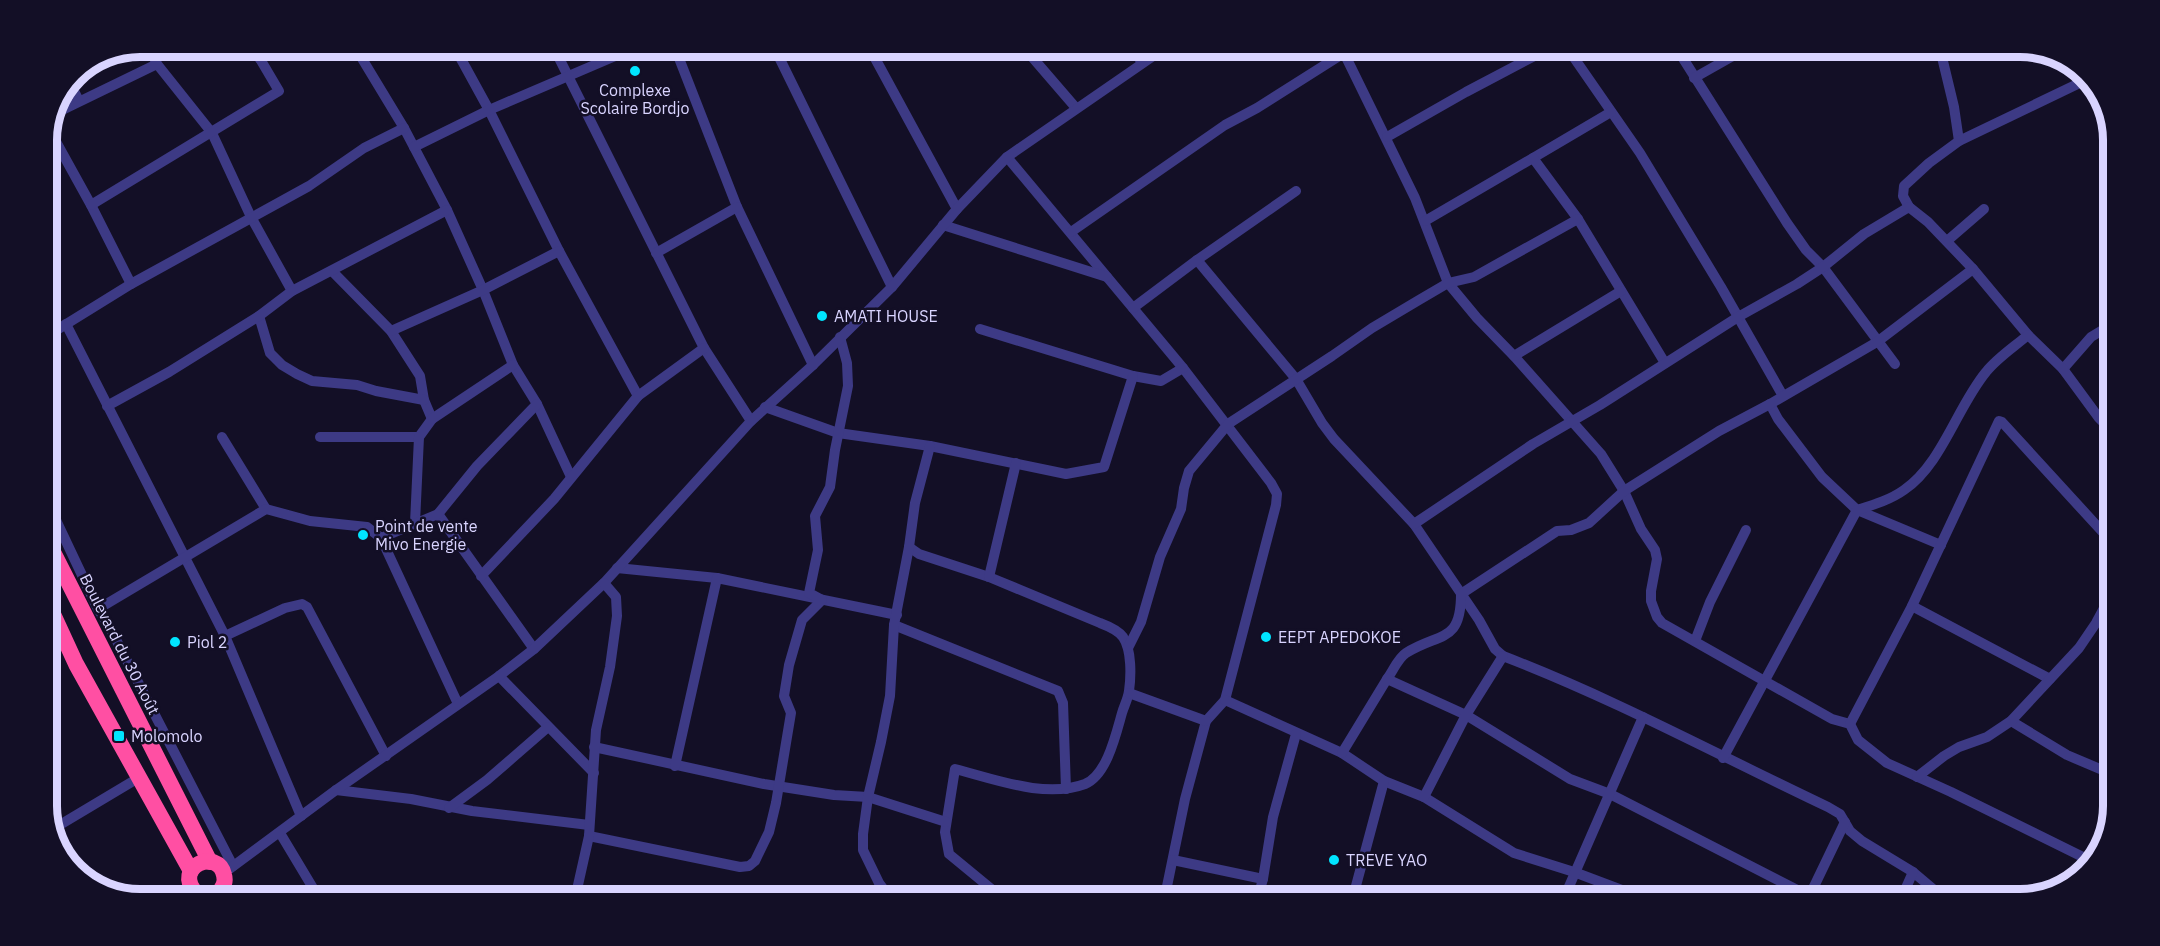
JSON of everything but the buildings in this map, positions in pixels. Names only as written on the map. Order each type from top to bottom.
[{"type":"highway","name":"Boulevard du 30 Août","points":[[57,560],[210,862]]},
{"type":"highway","points":[[57,622],[81,673],[191,871]]},
{"type":"highway","points":[[193,889],[189,882],[191,871],[198,863],[210,862],[221,868],[226,882]]},
{"type":"street","points":[[154,57],[212,134],[251,217],[292,291]]},
{"type":"street","points":[[91,205],[279,92],[260,59],[264,57]]},
{"type":"street","points":[[361,57],[404,128],[447,210],[513,365],[537,404],[571,477]]},
{"type":"street","points":[[459,57],[489,110],[559,251],[639,396]]},
{"type":"street","points":[[558,57],[704,348],[751,421]]},
{"type":"street","points":[[414,147],[489,110],[614,57]]},
{"type":"street","points":[[679,57],[737,207],[813,365]]},
{"type":"street","points":[[779,57],[892,287]]},
{"type":"street","points":[[874,57],[957,209]]},
{"type":"street","points":[[1032,57],[1076,108]]},
{"type":"street","points":[[1138,57],[1142,63]]},
{"type":"street","points":[[57,522],[98,609],[109,626],[205,813],[226,882],[301,816],[534,649],[604,583],[751,421],[813,365],[892,287],[957,209],[1007,157],[1151,57]]},
{"type":"street","points":[[1071,232],[1225,125],[1257,108],[1337,57]]},
{"type":"street","points":[[1347,57],[1425,221],[1449,283],[1477,318],[1601,454],[1624,491],[1641,529],[1655,550],[1657,559],[1651,601],[1662,623],[1832,719],[1850,724],[1858,740],[1887,763],[2084,858]]},
{"type":"street","points":[[1387,137],[1532,57]]},
{"type":"street","points":[[1573,57],[1640,153],[1782,396]]},
{"type":"street","points":[[1682,57],[1787,223],[1806,250],[1823,267],[1895,364]]},
{"type":"street","points":[[1694,78],[1731,57]]},
{"type":"street","points":[[1942,57],[1954,107],[1959,141]]},
{"type":"street","points":[[64,109],[157,64]]},
{"type":"street","points":[[2080,83],[1959,141],[1929,163],[1904,186],[1903,196],[1909,207],[1973,268],[2028,335],[2062,369],[2103,422]]},
{"type":"street","points":[[74,90],[79,101]]},
{"type":"street","points":[[1425,221],[1611,112]]},
{"type":"street","points":[[57,330],[131,284],[327,175],[364,148],[404,128]]},
{"type":"street","points":[[57,143],[131,284]]},
{"type":"street","points":[[1007,157],[1228,424],[1277,494],[1225,700],[1206,722],[1185,799],[1167,889]]},
{"type":"street","points":[[1533,158],[1578,219],[1665,363]]},
{"type":"street","points":[[1133,308],[1296,191]]},
{"type":"street","points":[[656,253],[737,207]]},
{"type":"street","points":[[1414,524],[1533,444],[1573,422],[1737,317],[1767,302],[1823,267],[1864,234],[1909,207]]},
{"type":"street","points":[[1947,241],[1984,209]]},
{"type":"street","points":[[107,406],[169,372],[259,316],[292,291],[447,210]]},
{"type":"street","points":[[1128,648],[1141,622],[1160,557],[1181,509],[1189,471],[1228,424],[1372,328],[1449,283],[1474,277],[1578,219]]},
{"type":"street","points":[[943,225],[1107,278]]},
{"type":"street","points":[[391,331],[483,290],[559,251]]},
{"type":"street","points":[[1197,260],[1296,379],[1334,440],[1414,524],[1495,649],[1503,656],[1558,677],[1828,807],[1840,814],[1850,831],[1862,841],[1913,872],[1934,889]]},
{"type":"street","points":[[1461,594],[1557,531],[1571,530],[1589,523],[1624,491],[1719,431],[1877,342],[1973,268]]},
{"type":"street","points":[[332,271],[391,331],[420,376],[424,400],[432,418]]},
{"type":"street","points":[[1514,356],[1621,291]]},
{"type":"street","points":[[259,316],[270,353],[282,365],[297,374],[312,381],[357,385],[424,400]]},
{"type":"street","points":[[66,324],[225,636],[301,816]]},
{"type":"street","points":[[980,329],[1133,376],[1161,381],[1183,368]]},
{"type":"street","points":[[2062,369],[2091,337],[2103,330]]},
{"type":"street","points":[[1724,758],[1857,510],[1888,499],[1903,491],[1916,480],[1946,438],[1986,371],[2028,335]]},
{"type":"street","points":[[822,600],[809,593],[818,550],[815,516],[830,487],[848,386],[848,363],[840,337]]},
{"type":"street","points":[[481,576],[549,505],[639,396],[704,348]]},
{"type":"street","points":[[416,524],[419,437],[432,418],[513,365]]},
{"type":"street","points":[[765,407],[838,433],[930,446],[1066,474],[1104,467],[1133,376]]},
{"type":"street","points":[[381,538],[438,514],[477,466],[537,404]]},
{"type":"street","points":[[1770,404],[1778,419],[1822,477],[1857,510],[1941,545]]},
{"type":"street","points":[[1850,724],[1912,606],[1999,421],[2103,532]]},
{"type":"street","points":[[222,437],[266,509],[310,521],[367,527],[381,538],[459,704]]},
{"type":"street","points":[[320,437],[419,437]]},
{"type":"street","points":[[883,889],[863,850],[868,797],[892,683],[895,620],[915,503],[930,446]]},
{"type":"street","points":[[989,578],[1016,463]]},
{"type":"street","points":[[98,609],[183,556],[266,509]]},
{"type":"street","points":[[438,514],[534,649]]},
{"type":"street","points":[[1695,641],[1714,592],[1746,530]]},
{"type":"street","points":[[909,547],[919,554],[989,578],[1114,629],[1123,637],[1128,648],[1129,693],[1112,745],[1099,772],[1088,783],[1066,789],[1048,790],[955,769],[946,822],[945,838],[949,854],[992,889]]},
{"type":"street","points":[[617,568],[717,578],[822,600],[895,620],[1058,691],[1063,703],[1066,789]]},
{"type":"street","points":[[675,765],[717,578]]},
{"type":"street","points":[[577,889],[589,830],[594,747],[610,667],[617,616],[616,597],[604,583]]},
{"type":"street","points":[[1342,753],[1405,654],[1445,636],[1453,629],[1461,612],[1461,594]]},
{"type":"street","points":[[336,790],[411,799],[449,808],[589,830],[684,856],[746,867],[755,861],[771,825],[791,713],[784,697],[789,665],[802,620],[822,600]]},
{"type":"street","points":[[225,636],[285,608],[302,604],[308,607],[386,756]]},
{"type":"street","points":[[1912,606],[2050,679]]},
{"type":"street","points":[[1917,777],[1959,747],[1987,737],[2011,720],[2079,648],[2103,610]]},
{"type":"street","points":[[1424,797],[1466,715],[1503,656]]},
{"type":"street","points":[[499,676],[594,773]]},
{"type":"street","points":[[1387,680],[1466,715],[1570,779],[1610,794],[1793,889]]},
{"type":"street","points":[[1129,693],[1206,722]]},
{"type":"street","points":[[1225,700],[1342,753],[1383,781],[1424,797],[1514,853],[1619,889]]},
{"type":"street","points":[[1567,889],[1643,717]]},
{"type":"street","points":[[2011,720],[2067,755],[2103,770]]},
{"type":"street","points":[[449,808],[487,780],[548,727]]},
{"type":"street","points":[[1260,889],[1273,817],[1296,734]]},
{"type":"street","points":[[594,747],[778,787],[868,797],[946,822]]},
{"type":"street","points":[[1933,765],[1941,782],[1951,792]]},
{"type":"street","points":[[60,825],[140,777]]},
{"type":"street","points":[[1355,889],[1383,781]]},
{"type":"street","points":[[1812,889],[1845,822]]},
{"type":"street","points":[[280,833],[314,889]]},
{"type":"street","points":[[1173,860],[1263,879]]},
{"type":"street","points":[[1905,889],[1913,872]]},
{"type":"place","name":"Complexe Scolaire Bordjo","points":[[635,71]]},
{"type":"place","name":"AMATI HOUSE","points":[[822,316]]},
{"type":"place","name":"Point de vente Mivo Energie","points":[[363,535]]},
{"type":"place","name":"EEPT APEDOKOE","points":[[1266,637]]},
{"type":"place","name":"Piol 2","points":[[175,642]]},
{"type":"place","name":"Molomolo","points":[[119,736]]},
{"type":"place","name":"TREVE YAO","points":[[1334,860]]}]
